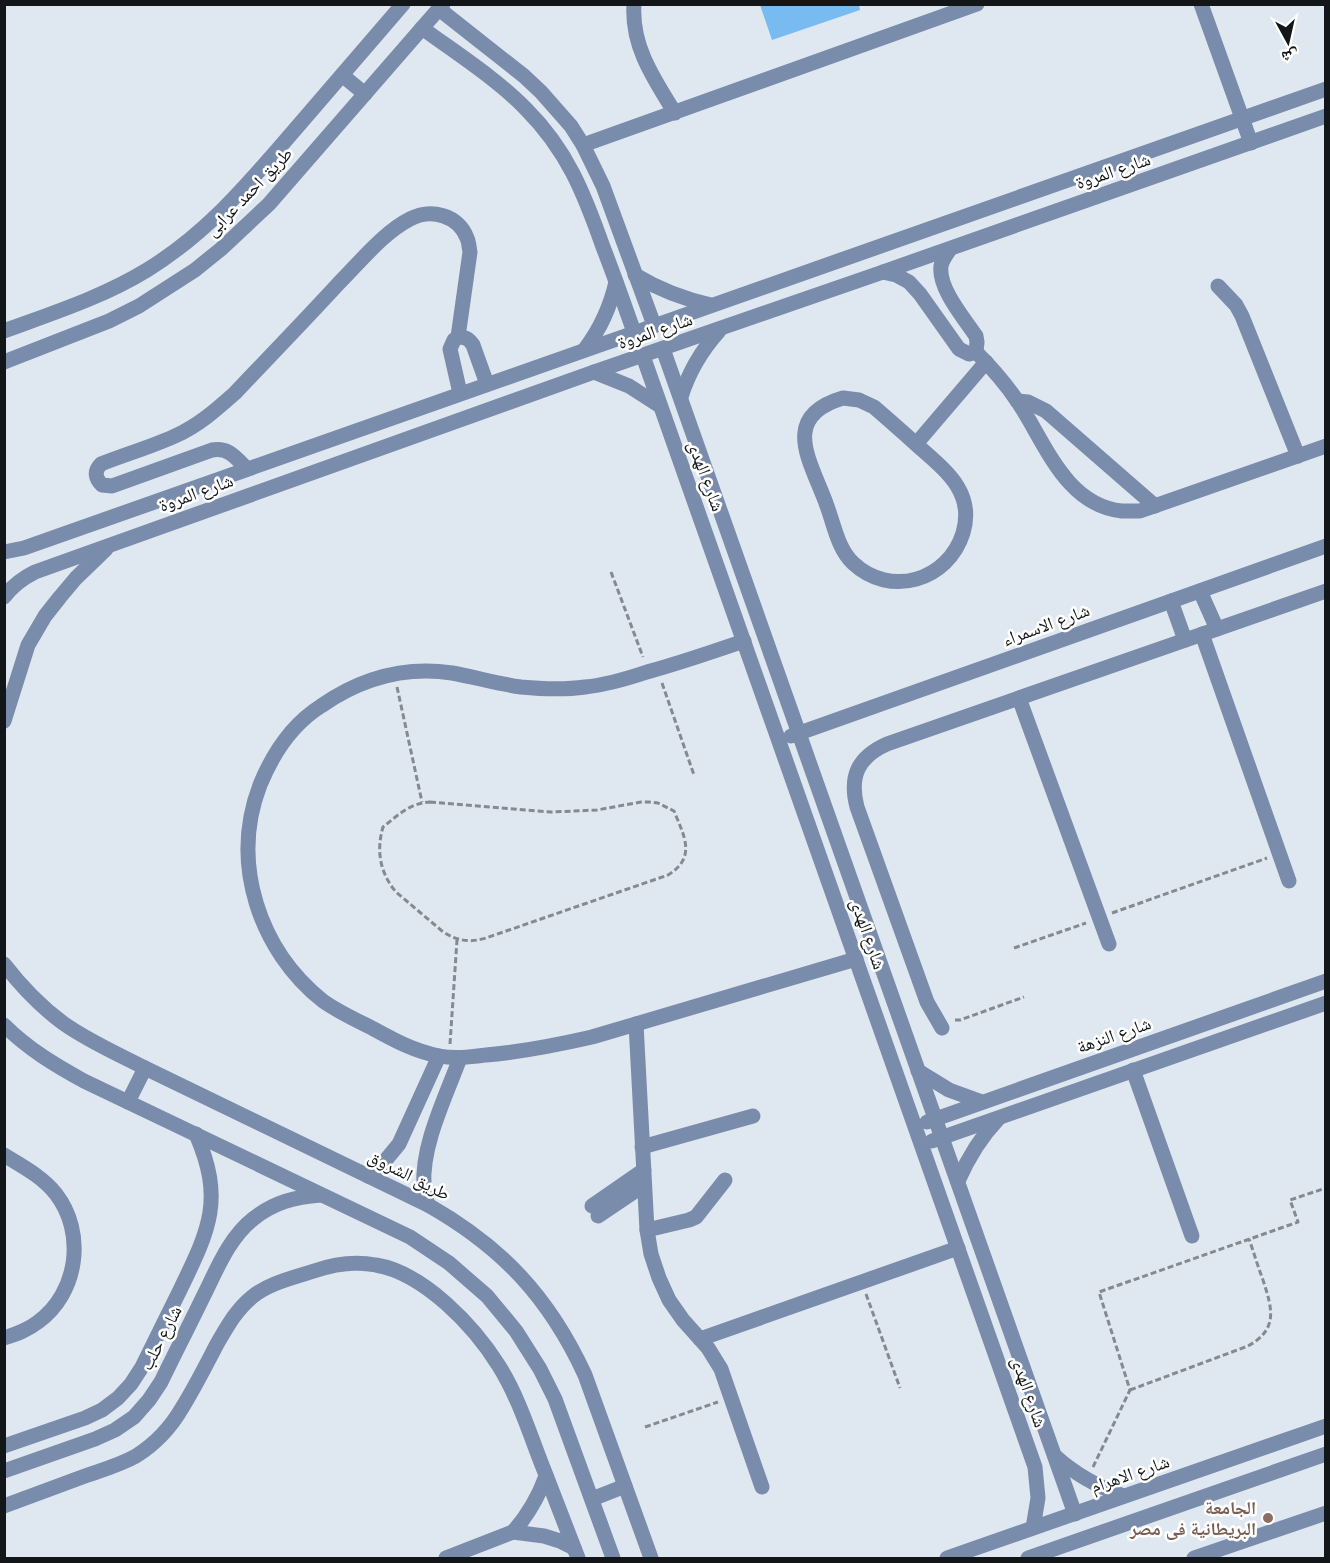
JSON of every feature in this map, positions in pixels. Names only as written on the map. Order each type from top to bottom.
[{"type":"street","name":"طريق احمد عرابى","points":[[4,331],[97,296],[122,284],[154,266],[191,239],[232,202],[403,4]]},
{"type":"street","points":[[634,4],[635,29],[645,64],[675,113]]},
{"type":"street","points":[[583,145],[977,4]]},
{"type":"street","points":[[1201,4],[1251,143]]},
{"type":"street","name":"طريق احمد عرابى","points":[[4,362],[109,321],[139,306],[186,276],[221,249],[269,204],[440,7]]},
{"type":"street","points":[[440,7],[541,92],[564,117],[583,145],[603,186],[654,325]]},
{"type":"street","points":[[422,28],[509,93],[554,141],[572,169],[586,199],[634,332]]},
{"type":"street","points":[[342,75],[364,94]]},
{"type":"street","name":"شارع المروة","points":[[4,552],[24,548],[1326,89]]},
{"type":"street","name":"شارع المروة","points":[[4,597],[22,579],[35,572],[594,372],[1326,116]]},
{"type":"street","points":[[247,469],[230,452],[221,449],[212,450],[112,486],[102,485],[96,477],[101,464],[176,436],[222,405],[381,241],[409,219],[422,214],[436,213],[460,226],[467,238],[470,252],[458,337],[450,349],[460,393]]},
{"type":"street","points":[[950,249],[941,266],[945,290],[975,336],[981,357],[1017,401],[1069,483],[1084,496],[1101,506],[1121,511],[1140,511],[1326,446]]},
{"type":"street","points":[[883,272],[896,275],[909,282],[959,349],[981,357]]},
{"type":"street","points":[[635,275],[671,294],[711,305]]},
{"type":"street","points":[[584,350],[596,335],[605,318],[616,282]]},
{"type":"street","points":[[1218,286],[1236,305],[1242,316],[1298,456]]},
{"type":"street","points":[[50,314],[59,340]]},
{"type":"street","points":[[681,397],[696,360],[722,328]]},
{"type":"street","points":[[458,337],[470,340],[487,384]]},
{"type":"street","name":"شارع الهدى","points":[[663,349],[1075,1514]]},
{"type":"street","name":"شارع الهدى","points":[[643,356],[1035,1467],[1038,1498],[1033,1528]]},
{"type":"street","points":[[916,444],[981,357]]},
{"type":"street","points":[[594,372],[629,386],[660,406]]},
{"type":"street","points":[[843,398],[859,400],[874,407],[916,444],[951,476],[961,491],[965,509],[965,527],[960,544],[950,559],[936,571],[920,579],[902,582],[884,580],[867,574],[852,563],[842,548],[807,459],[803,443],[806,427],[814,412],[827,403],[843,398]]},
{"type":"street","points":[[1017,401],[1037,405],[1046,411],[1155,506]]},
{"type":"street","points":[[4,721],[28,645],[36,630],[76,578],[111,545]]},
{"type":"street","name":"شارع الاسمراء","points":[[779,741],[1326,546]]},
{"type":"street","points":[[1200,591],[1217,629]]},
{"type":"street","points":[[939,1024],[927,1002],[856,807],[853,794],[854,781],[865,758],[875,750],[1326,591]]},
{"type":"street","points":[[1171,601],[1185,640]]},
{"type":"street","points":[[1202,634],[1289,881]]},
{"type":"street","points":[[744,641],[617,682],[584,687],[552,689],[519,687],[450,673],[418,671],[394,673],[351,688],[319,706],[290,732],[269,763],[255,799],[248,836],[249,874],[258,911],[274,945],[296,976],[324,1002],[402,1044],[417,1050],[450,1057],[503,1054],[592,1037],[856,959]]},
{"type":"street","points":[[1019,698],[1109,944]]},
{"type":"street","name":"طريق الشروق","points":[[4,963],[39,1004],[64,1024],[145,1068],[428,1205],[452,1218],[500,1254],[557,1322],[575,1353],[651,1558]]},
{"type":"street","name":"شارع النزهة","points":[[915,1126],[1326,981]]},
{"type":"street","points":[[921,1144],[1326,1003]]},
{"type":"street","points":[[636,1024],[647,1230],[651,1254],[658,1278],[669,1300],[716,1358],[762,1487]]},
{"type":"street","points":[[4,1025],[43,1058],[84,1081],[410,1237],[449,1263],[487,1296],[516,1331],[540,1369],[555,1399],[613,1558]]},
{"type":"street","points":[[368,1176],[380,1167],[399,1144],[450,1057]]},
{"type":"street","points":[[428,1205],[424,1179],[428,1146],[450,1057]]},
{"type":"street","points":[[128,1102],[145,1068]]},
{"type":"street","points":[[1133,1070],[1192,1236]]},
{"type":"street","points":[[918,1071],[949,1090],[982,1102]]},
{"type":"street","points":[[642,1147],[753,1116]]},
{"type":"street","points":[[958,1181],[975,1147],[1001,1117]]},
{"type":"street","name":"شارع حلب","points":[[4,1446],[102,1410],[132,1384],[200,1249],[208,1226],[212,1203],[211,1179],[196,1134]]},
{"type":"street","points":[[4,1155],[42,1179],[56,1194],[67,1212],[73,1231],[75,1251],[72,1271],[65,1290],[54,1308],[39,1322],[4,1338]]},
{"type":"street","points":[[595,1211],[644,1178]]},
{"type":"street","points":[[647,1230],[696,1217],[725,1180]]},
{"type":"street","name":"شارع حلب","points":[[4,1471],[95,1439],[115,1430],[134,1417],[161,1382],[235,1237],[252,1219],[274,1206],[297,1197],[322,1194]]},
{"type":"street","points":[[700,1339],[958,1248]]},
{"type":"street","points":[[200,1249],[222,1259]]},
{"type":"street","points":[[4,1506],[115,1466],[154,1443],[170,1426],[182,1408],[230,1321],[240,1307],[253,1296],[268,1287],[326,1267],[351,1263],[377,1265],[401,1272],[445,1303],[465,1322],[499,1366],[513,1391],[576,1553]]},
{"type":"street","name":"شارع الاهرام","points":[[947,1558],[1325,1426]]},
{"type":"street","points":[[1028,1558],[1326,1454]]},
{"type":"street","points":[[1055,1456],[1070,1470],[1087,1480],[1124,1496]]},
{"type":"street","points":[[446,1558],[513,1532],[533,1506],[546,1476]]},
{"type":"street","points":[[592,1499],[625,1486]]},
{"type":"street","points":[[1194,1558],[1326,1513]]},
{"type":"street","points":[[513,1532],[544,1536],[560,1541],[576,1553]]},
{"type":"path","points":[[611,572],[694,775]]},
{"type":"path","points":[[394,673],[422,802]]},
{"type":"path","points":[[422,802],[570,812],[597,810],[632,803],[658,803],[674,811],[686,841],[684,858],[680,865],[668,875],[486,938],[470,941],[457,939],[442,931],[396,892],[382,869],[379,848],[383,828],[410,806],[422,802]]},
{"type":"path","points":[[1014,948],[1280,854]]},
{"type":"path","points":[[450,1057],[457,939]]},
{"type":"path","points":[[939,1024],[960,1020],[1024,997]]},
{"type":"path","points":[[1087,1480],[1130,1390],[1100,1292],[1298,1222],[1290,1200],[1326,1188]]},
{"type":"path","points":[[1130,1390],[1248,1346],[1262,1336],[1269,1323],[1271,1304],[1249,1239]]},
{"type":"path","points":[[862,1282],[900,1388]]},
{"type":"path","points":[[645,1426],[731,1397]]},
{"type":"shaded area","points":[[760,5],[859,5],[860,10],[772,40]]},
{"type":"place","name":"الجامعة البريطانية فى مصر","points":[[1268,1518]]}]
